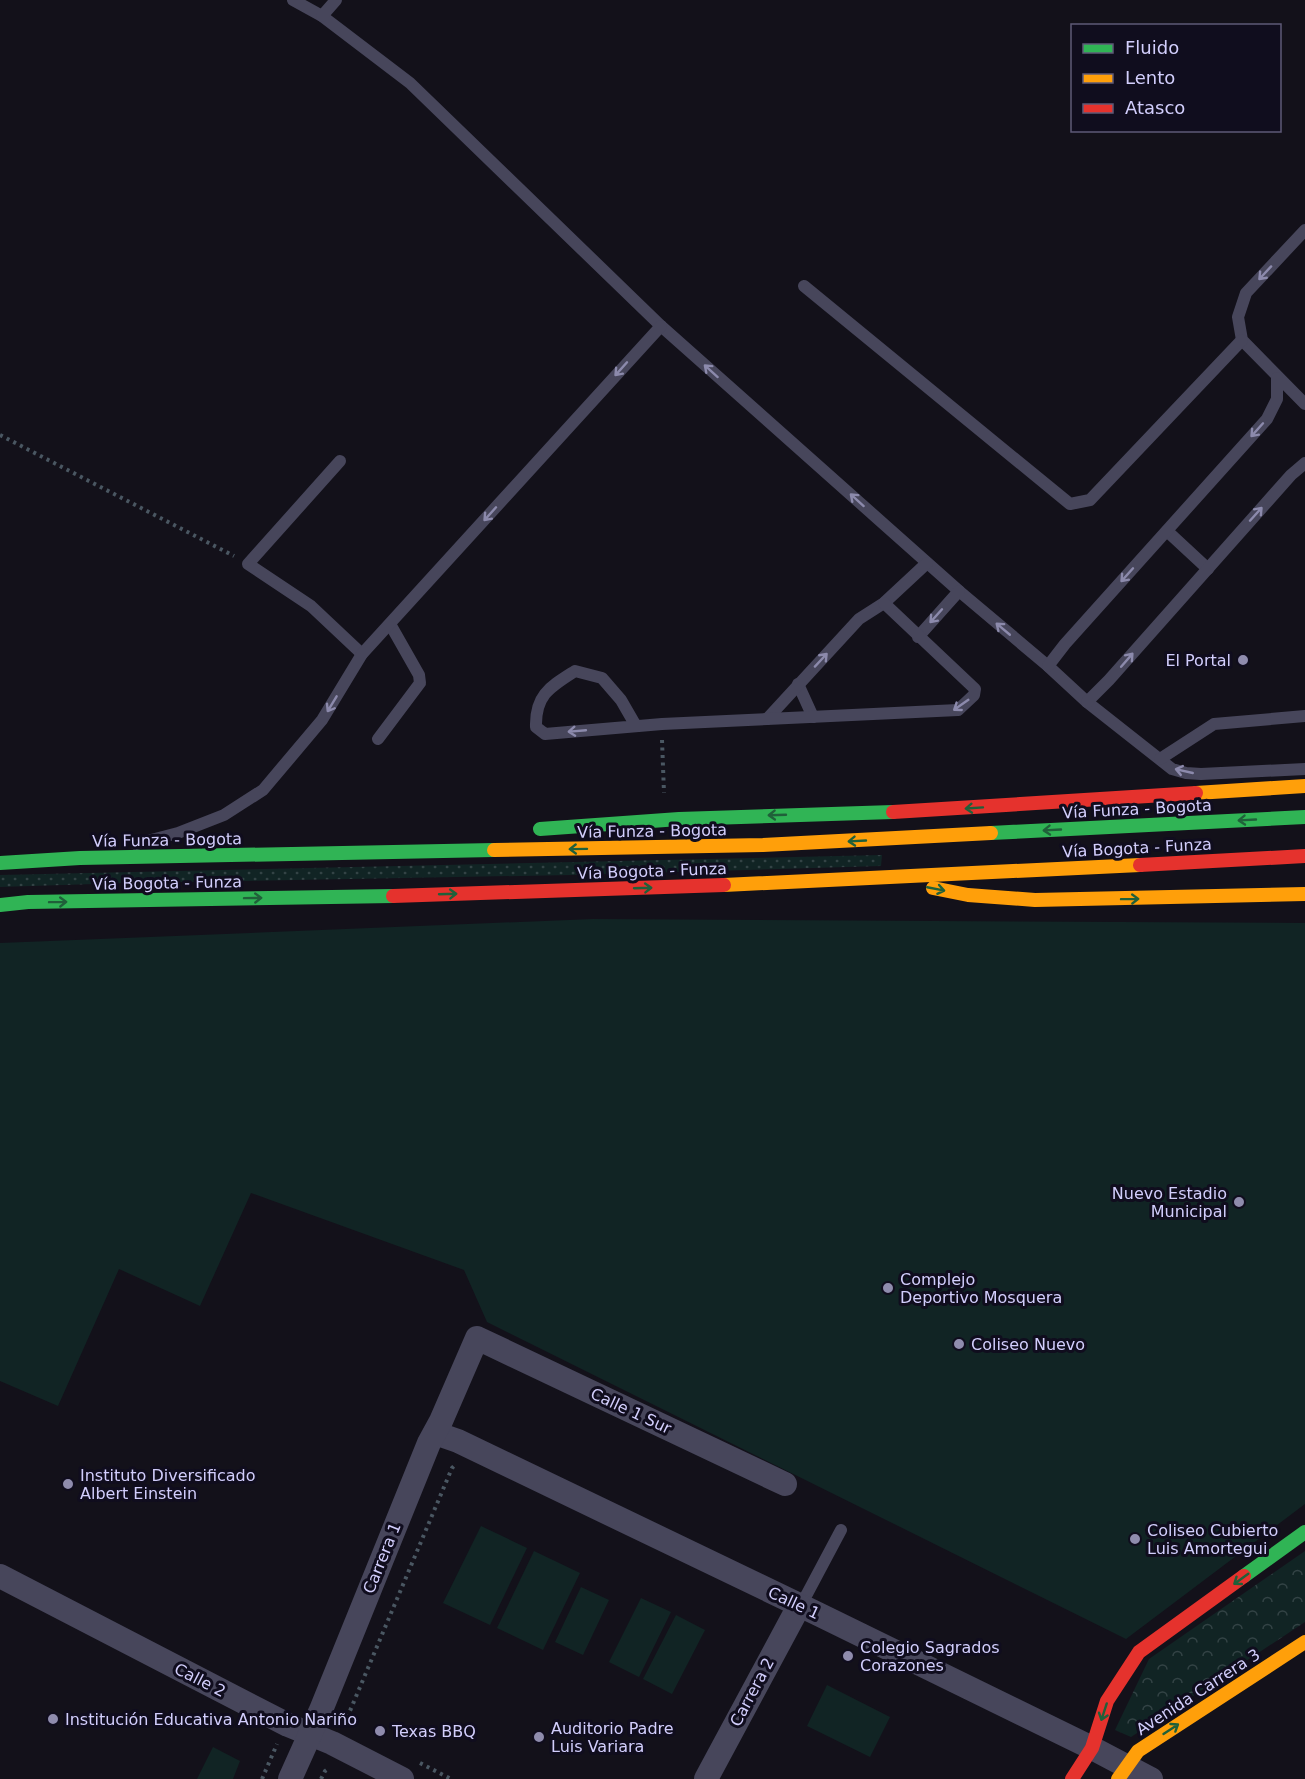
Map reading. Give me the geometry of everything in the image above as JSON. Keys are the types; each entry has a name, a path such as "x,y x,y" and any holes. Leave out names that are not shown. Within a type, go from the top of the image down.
{"main road":[{"path":"521,830 679,819 940,810 1305,786"},
{"name":"Vía Funza - Bogota","path":"0,863 80,858 763,845 1305,817"},
{"path":"314,854 451,837"},
{"name":"Vía Bogota - Funza","path":"0,905 28,902 352,897 764,884 1305,856"},
{"path":"879,877 968,895 1035,900 1305,894"},
{"path":"1072,1779 1092,1748 1107,1701 1139,1652 1305,1532"},
{"name":"Avenida Carrera 3","path":"1122,1772 1138,1751 1305,1642"}],"street":[{"name":"Carrera 1","path":"290,1779 311,1733 429,1443 477,1338"},
{"name":"Calle 1 Sur","path":"477,1338 785,1484"},
{"name":"Calle 1","path":"435,1433 458,1441 1092,1748 1122,1772 1151,1779"},
{"name":"Calle 2","path":"0,1575 288,1725 311,1733 402,1779"},
{"name":"Carrera 2","path":"706,1779 799,1605"}],"lane":[{"path":"293,0 322,16 410,82 661,326 1087,702 1173,769 1201,774 1305,769"},
{"path":"322,16 336,0"},
{"path":"1305,230 1246,293 1238,317 1242,340 1305,404"},
{"path":"804,286 1070,504 1090,500 1242,340"},
{"path":"80,858 178,833 224,815 263,790 322,720 362,654 661,326"},
{"path":"1048,666 1065,644 1267,419 1277,399 1277,378"},
{"path":"340,461 248,564 311,606 362,654"},
{"path":"1087,702 1291,475 1305,463"},
{"path":"1167,531 1208,568"},
{"path":"767,719 859,620 884,603 927,563"},
{"path":"918,637 959,591"},
{"path":"636,726 621,700 602,678 575,671 550,687 536,710 536,727 545,734 662,724 958,710 974,695 975,689 884,603"},
{"path":"378,739 420,683 419,675 390,624"},
{"path":"798,684 813,717"},
{"path":"1160,759 1214,724 1305,716"},
{"path":"799,1605 841,1530"}],"path":[{"path":"0,435 248,564"},
{"path":"662,724 664,802"},
{"path":"351,1729 347,1725 347,1718 452,1468 461,1462"},
{"path":"262,1779 277,1743 275,1739"},
{"path":"321,1779 329,1768 333,1770"}],"green space":[{"path":"882,855 881,866 0,887 0,875"},
{"name":"Complejo Deportivo Mosquera","path":"593,919 1305,923 1305,1504 1126,1639 487,1322 464,1270 251,1193 200,1306 119,1269 58,1406 0,1381 0,943"},
{"path":"481,1526 527,1548 490,1625 443,1603"},
{"path":"534,1551 580,1573 543,1650 497,1628"},
{"path":"1305,1551 1305,1622 1131,1737 1115,1730 1149,1659"},
{"path":"581,1587 609,1600 583,1655 555,1642"},
{"path":"641,1598 671,1612 639,1677 609,1662"},
{"path":"676,1615 705,1630 672,1694 643,1679"},
{"path":"827,1685 890,1717 870,1757 807,1726"},
{"path":"213,1747 240,1761 233,1779 197,1779"}],"traffic: fast":[{"path":"540,829 679,819 893,812"},
{"path":"991,833 1305,817"},
{"path":"0,863 80,858 494,850"},
{"path":"0,905 28,902 393,896"},
{"path":"1244,1576 1305,1532"}],"traffic: slow":[{"path":"1196,793 1305,786"},
{"path":"494,850 763,845 991,833"},
{"path":"724,885 1140,865"},
{"path":"933,888 968,895 1035,900 1305,894"},
{"path":"1118,1779 1138,1751 1305,1642"}],"traffic: jam":[{"path":"893,812 1196,793"},
{"path":"1140,865 1305,856"},
{"path":"393,896 724,885"},
{"path":"1072,1779 1092,1748 1107,1701 1139,1652 1244,1576"}],"place":[{"name":"El Portal","path":"1243,660"},
{"name":"Nuevo Estadio Municipal","path":"1239,1202"},
{"name":"Complejo Deportivo Mosquera","path":"888,1288"},
{"name":"Coliseo Nuevo","path":"959,1344"},
{"name":"Instituto Diversificado Albert Einstein","path":"68,1484"},
{"name":"Coliseo Cubierto Luis Amortegui","path":"1135,1539"},
{"name":"Colegio Sagrados Corazones","path":"848,1656"},
{"name":"Institución Educativa Antonio Nariño","path":"53,1719"},
{"name":"Texas BBQ","path":"380,1731"},
{"name":"Auditorio Padre Luis Variara","path":"539,1737"}]}
